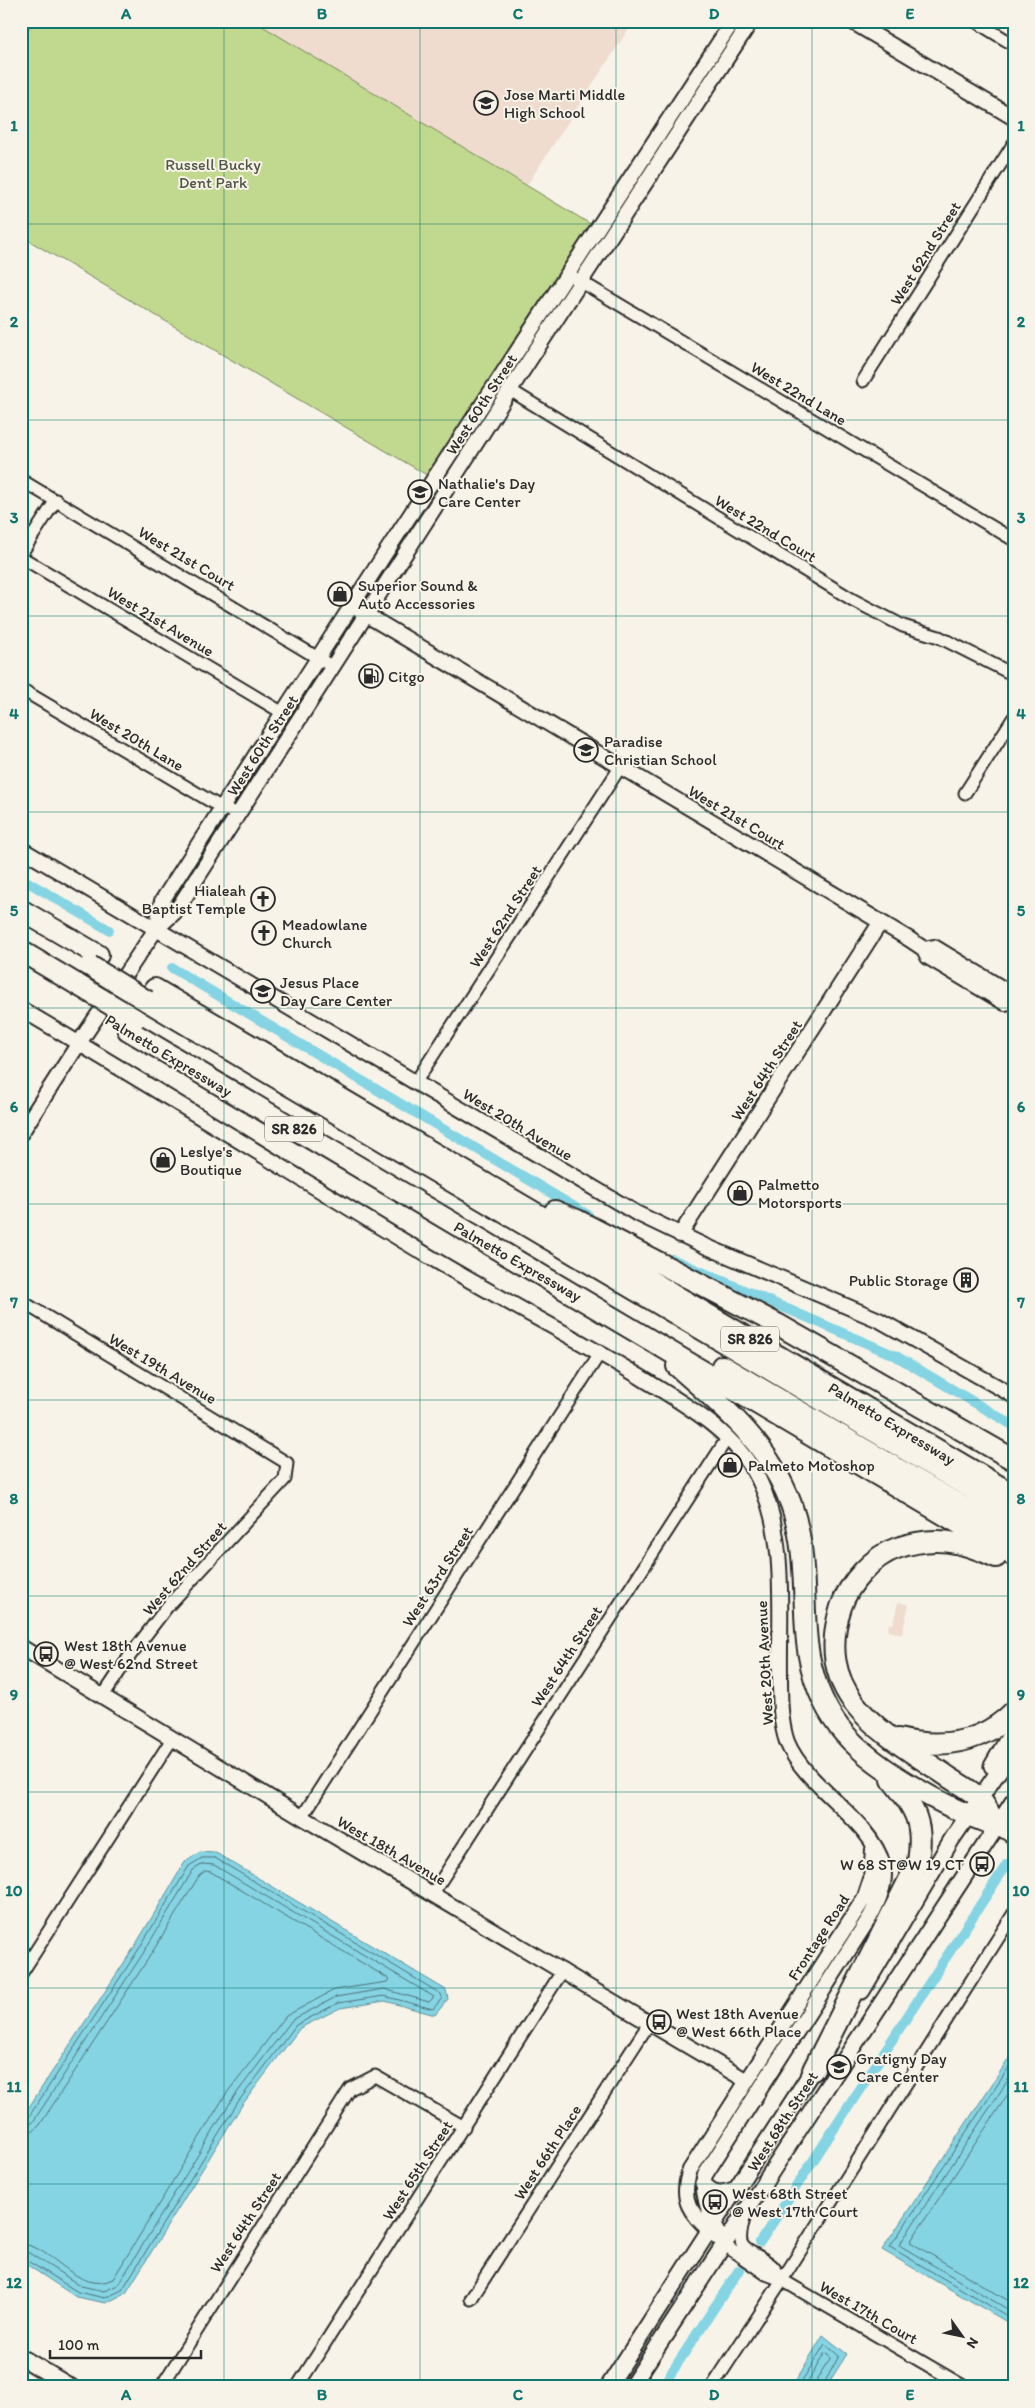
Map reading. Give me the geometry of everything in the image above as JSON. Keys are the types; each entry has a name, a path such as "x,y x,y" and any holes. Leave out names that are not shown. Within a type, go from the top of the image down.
{"highway":[{"name":"Palmetto Expressway","path":"21,910 94,961 151,995 486,1183 1014,1495"},
{"path":"21,926 94,961"},
{"path":"21,951 74,991"},
{"name":"Palmetto Expressway","path":"21,967 74,991 132,1025 638,1332 1014,1556"},
{"path":"151,995 1014,1514"},
{"path":"132,1025 1014,1537"},
{"path":"486,1183 577,1220 777,1324 1014,1460"},
{"path":"638,1332 726,1408 762,1448 775,1469 791,1504 802,1540 809,1660 815,1681 834,1720 859,1748 915,1787 968,1816 997,1826"},
{"path":"997,1826 979,1798 888,1737 860,1712 845,1688 836,1665 834,1644 836,1622 844,1599 857,1578 874,1562 895,1548 938,1539 960,1543 1014,1565"},
{"path":"888,1737 915,1743 940,1745 965,1742 996,1727 1014,1712"},
{"path":"813,2070 918,1862 920,1829 916,1814 909,1800 877,1761"}],"main road":[{"name":"West 68th Street","path":"979,1798 981,1784 1014,1728"},
{"name":"West 68th Street","path":"608,2387 813,2070 979,1798 989,1788 1014,1749"},
{"name":"West 68th Street","path":"631,2387 746,2208 1014,1800"},
{"path":"703,2183 710,2191 718,2194 725,2194 736,2189"},
{"path":"21,2357 71,2387"}],"street":[{"name":"West 60th Street","path":"156,929 162,901 644,156 734,21"},
{"name":"West 60th Street","path":"21,1133 78,1043 156,929 176,911 510,390 751,21"},
{"path":"851,21 1014,118"},
{"path":"975,21 1014,45"},
{"name":"West 62nd Street","path":"864,381 1014,143"},
{"path":"644,156 647,174 644,183"},
{"name":"West 22nd Lane","path":"568,273 1014,540"},
{"name":"West 22nd Court","path":"510,390 853,600 902,626 939,637 1014,675"},
{"name":"West 21st Court","path":"21,480 320,657 333,667"},
{"path":"21,555 56,500"},
{"name":"West 21st Avenue","path":"21,555 283,713"},
{"name":"West 21st Court","path":"352,607 924,948 928,958 1005,1003 1013,1001"},
{"name":"West 20th Lane","path":"21,689 222,808 238,814"},
{"path":"964,793 1014,717"},
{"name":"West 62nd Street","path":"415,1083 621,766"},
{"name":"West 20th Avenue","path":"21,849 636,1213 680,1235 879,1320 1014,1396"},
{"name":"West 64th Street","path":"680,1235 880,923"},
{"path":"21,1009 440,1262 600,1353 698,1413 728,1437"},
{"name":"West 19th Avenue","path":"21,1301 287,1463"},
{"name":"West 63rd Street","path":"302,1817 600,1353"},
{"name":"West 64th Street","path":"432,1894 728,1437"},
{"name":"West 20th Avenue","path":"728,1437 758,1477 770,1505 778,1540 780,1696 785,1738 794,1757 862,1829 874,1848"},
{"name":"West 62nd Street","path":"103,1696 129,1656 168,1607 285,1479 287,1463"},
{"name":"West 18th Avenue","path":"21,1647 302,1817 563,1970 746,2081"},
{"path":"21,1974 172,1739"},
{"path":"997,1826 1014,1837"},
{"name":"Frontage Road","path":"712,2226 690,2209 684,2193 686,2181 696,2159 865,1898 871,1878 874,1848"},
{"name":"Frontage Road","path":"703,2183 708,2168 879,1902 883,1886 883,1865 874,1848"},
{"path":"712,2387 782,2280 1014,1913"},
{"name":"West 65th Street","path":"297,2387 563,1970"},
{"name":"West 66th Place","path":"471,2299 650,2022"},
{"name":"West 64th Street","path":"161,2387 350,2089 364,2080 375,2076 464,2127"},
{"path":"746,2081 750,2094 748,2107"},
{"path":"703,2183 712,2226 723,2244"},
{"name":"West 17th Court","path":"746,2208 740,2242 745,2248 771,2264 782,2280"},
{"name":"West 17th Court","path":"723,2244 766,2274 782,2280 966,2387"}],"shaded area":[{"name":"Jose Marti Middle High School","path":"254,21 634,21 527,185"},
{"path":"898,1602 909,1605 902,1634 888,1631 889,1623 893,1624"}],"green space":[{"name":"Russell Bucky Dent Park","path":"34,21 254,21 597,228 437,481 21,236 21,41"}],"water":[{"path":"200,1852 216,1853 446,1990 448,1999 435,2015 385,2001 340,2008 300,2028 242,2105 126,2293 106,2303 76,2297 21,2261 21,2119 133,1949 185,1862"},
{"path":"1014,2051 1014,2326 882,2250"},
{"path":"823,2335 847,2354 826,2387 792,2387"}],"waterway":[{"path":"21,878 109,930"},
{"path":"172,968 588,1215"},
{"path":"672,1259 896,1356 1014,1426"},
{"path":"760,2242 1007,1864"},
{"path":"662,2387 739,2270"}],"place":[{"name":"Jose Marti Middle High School","path":"486,103"},
{"name":"Nathalie's Day Care Center","path":"420,492"},
{"name":"Superior Sound & Auto Accessories","path":"340,594"},
{"name":"Citgo","path":"371,676"},
{"name":"Paradise Christian School","path":"586,750"},
{"name":"Hialeah Baptist Temple","path":"263,899"},
{"name":"Meadowlane Church","path":"264,933"},
{"name":"Jesus Place Day Care Center","path":"263,991"},
{"name":"Leslye's Boutique","path":"163,1160"},
{"name":"Palmetto Motorsports","path":"740,1193"},
{"name":"Public Storage","path":"966,1280"},
{"name":"Palmeto Motoshop","path":"730,1465"},
{"name":"West 18th Avenue @ West 62nd Street","path":"46,1654"},
{"name":"W 68 ST@W 19 CT","path":"982,1864"},
{"name":"West 18th Avenue @ West 66th Place","path":"659,2022"},
{"name":"Gratigny Day Care Center","path":"839,2067"},
{"name":"West 68th Street @ West 17th Court","path":"715,2202"}]}
